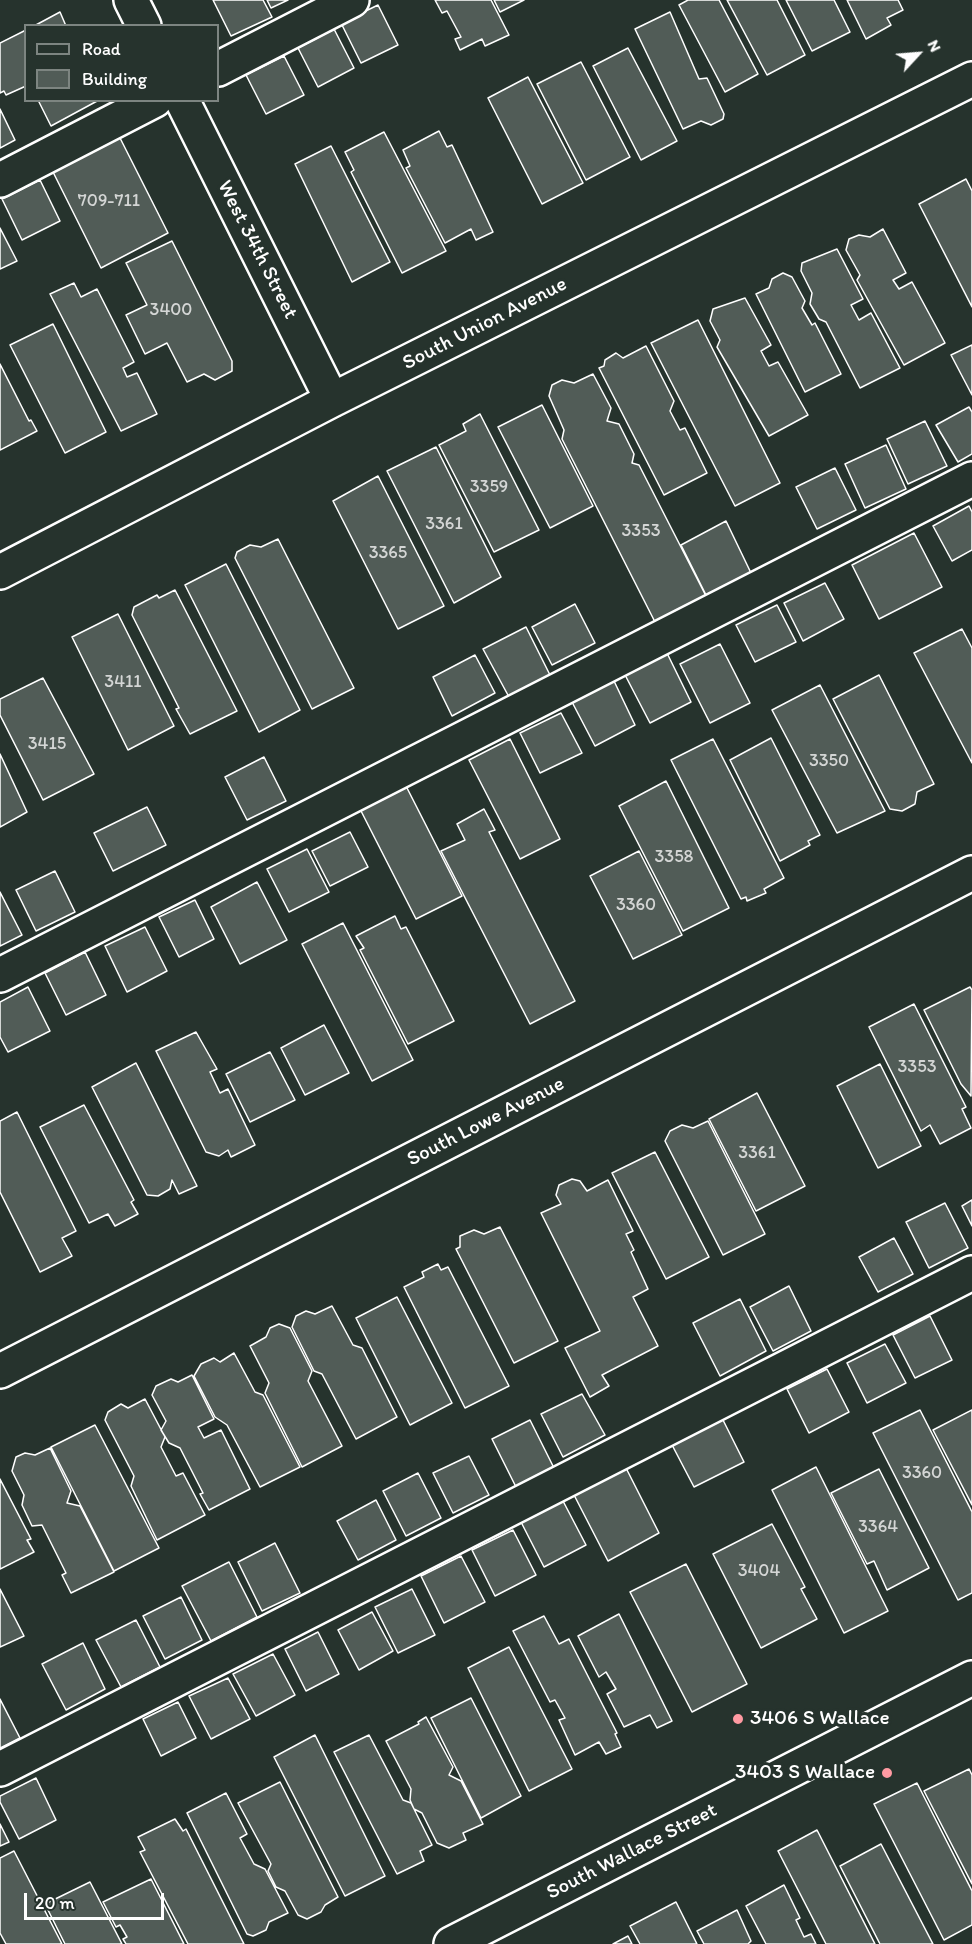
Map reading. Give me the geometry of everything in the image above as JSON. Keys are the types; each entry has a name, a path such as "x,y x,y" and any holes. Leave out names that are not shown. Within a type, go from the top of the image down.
{"street":[{"path":"131,0 143,24"},
{"path":"219,68 352,0"},
{"name":"South Union Avenue","path":"0,572 332,400 972,79"},
{"path":"0,180 151,102"},
{"name":"West 34th Street","path":"183,102 332,400"},
{"path":"0,975 972,479"},
{"name":"South Lowe Avenue","path":"0,1371 972,873"},
{"path":"0,1769 972,1273"},
{"name":"South Wallace Street","path":"451,1944 972,1678"}],"building":[{"path":"213,0 263,0 272,17 231,36"},
{"path":"267,0 288,0 271,8"},
{"path":"435,0 491,0 509,35 485,46 482,39 460,50 455,39 461,37 447,11 442,13"},
{"path":"494,0 524,0 500,12"},
{"path":"688,0 719,0 758,74 725,92 679,5"},
{"path":"727,0 777,0 805,55 767,75"},
{"path":"786,0 834,0 850,32 812,51"},
{"path":"847,0 898,0 903,10 887,18 891,25 866,39"},
{"path":"378,5 398,45 361,63 341,23"},
{"path":"60,12 65,24 38,24"},
{"path":"670,12 699,79 707,78 724,114 723,119 711,125 701,121 683,129 635,29"},
{"path":"334,29 354,68 318,87 298,48"},
{"path":"24,31 24,87 6,95 4,91 0,93 0,43"},
{"path":"628,48 677,141 641,160 593,66"},
{"path":"284,56 304,95 266,114 246,75"},
{"path":"581,62 630,157 586,180 537,84"},
{"path":"528,77 583,183 542,204 488,98"},
{"path":"39,102 95,102 51,126"},
{"path":"0,109 15,140 0,148"},
{"path":"439,131 447,147 452,145 493,232 476,240 471,229 445,243 406,168 410,166 403,150"},
{"path":"384,132 446,251 402,273 351,172 354,170 345,152"},
{"path":"118,134 168,233 101,268 51,168"},
{"path":"331,146 390,262 352,282 295,164"},
{"path":"966,179 972,191 972,307 919,204"},
{"path":"40,180 60,221 22,240 2,199"},
{"path":"0,228 17,261 0,269"},
{"path":"883,229 906,273 893,280 899,289 912,282 945,343 904,365 857,280 860,275 846,250 849,239 859,235 870,237"},
{"path":"172,241 232,361 232,371 215,380 204,374 187,382 167,343 145,354 126,315 147,305 126,263"},
{"path":"837,249 863,299 851,305 859,320 871,313 900,368 860,388 826,322 819,319 810,304 812,293 801,271 802,263"},
{"path":"783,273 792,277 805,301 802,308 812,325 815,323 841,374 805,392 756,294 769,288 772,279"},
{"path":"74,283 81,297 97,289 134,362 123,368 127,377 137,373 157,414 121,431 50,294"},
{"path":"745,298 771,345 761,351 769,366 778,362 808,415 769,436 717,347 720,340 710,321 713,309"},
{"path":"698,320 780,483 735,506 651,343"},
{"path":"53,324 106,432 65,453 10,345"},
{"path":"972,345 972,395 951,355"},
{"path":"646,346 674,401 670,411 680,430 685,428 707,473 664,495 599,368 604,366 605,360 616,353 623,358"},
{"path":"0,364 29,421 31,420 37,431 0,450"},
{"path":"593,374 611,408 607,421 619,424 634,454 632,463 639,465 706,596 655,622 562,439 564,430 549,396 552,385 562,380 574,383"},
{"path":"542,405 593,506 550,528 498,427"},
{"path":"969,407 972,412 972,454 958,462 936,425"},
{"path":"480,414 539,530 494,552 439,445 466,431 463,424"},
{"path":"925,421 947,466 908,484 887,439"},
{"path":"886,445 906,489 865,508 845,464"},
{"path":"436,447 501,577 454,603 387,471"},
{"path":"835,468 856,510 817,529 796,487"},
{"path":"378,476 444,606 398,629 333,501"},
{"path":"969,506 972,512 972,550 952,561 933,526"},
{"path":"726,521 751,573 706,595 681,545"},
{"path":"914,533 942,587 879,619 852,565"},
{"path":"278,539 354,688 312,709 235,558 237,552 250,545 261,547"},
{"path":"226,564 300,710 259,732 185,585"},
{"path":"825,583 844,619 803,641 784,603"},
{"path":"175,590 237,711 190,734 132,615 134,607 157,595 159,598"},
{"path":"575,604 595,643 552,665 532,627"},
{"path":"777,605 796,642 755,662 736,625"},
{"path":"118,614 174,726 128,750 72,637"},
{"path":"526,627 550,675 509,697 483,649"},
{"path":"962,629 972,648 972,763 914,653"},
{"path":"720,644 750,703 710,723 680,664"},
{"path":"665,649 691,702 650,723 623,671"},
{"path":"475,655 495,693 452,716 433,677"},
{"path":"879,675 934,784 917,792 915,804 902,811 890,809 833,699"},
{"path":"43,678 94,774 43,800 0,715 0,699"},
{"path":"614,681 635,725 595,746 572,702"},
{"path":"820,685 885,811 837,833 772,710"},
{"path":"561,713 582,753 540,773 520,733"},
{"path":"771,738 820,835 808,841 810,845 780,861 730,760"},
{"path":"510,739 560,839 520,859 469,760"},
{"path":"713,739 784,878 764,889 766,893 747,901 746,897 741,899 671,760"},
{"path":"0,754 27,812 0,827"},
{"path":"264,757 286,801 247,820 225,777"},
{"path":"666,781 729,908 683,931 619,806"},
{"path":"406,786 462,896 416,919 360,809"},
{"path":"147,807 166,845 113,871 94,833"},
{"path":"484,809 495,830 489,832 575,1001 530,1024 441,851 465,840 457,824"},
{"path":"350,832 368,867 330,886 312,851"},
{"path":"307,849 329,892 289,912 267,869"},
{"path":"639,851 682,935 633,959 590,876"},
{"path":"55,871 75,912 36,931 16,890"},
{"path":"257,882 287,940 240,964 211,907"},
{"path":"0,892 22,935 0,946"},
{"path":"195,900 214,939 179,957 159,917"},
{"path":"395,916 401,929 406,927 454,1021 408,1044 360,950 364,948 356,936"},
{"path":"343,923 413,1060 372,1081 302,944"},
{"path":"145,927 167,971 127,992 105,946"},
{"path":"85,952 106,995 66,1015 45,973"},
{"path":"28,987 50,1031 8,1052 0,1037 0,1002"},
{"path":"970,987 972,990 971,1096 961,1084 924,1010"},
{"path":"914,1004 966,1107 962,1109 971,1128 940,1144 930,1125 921,1131 869,1027"},
{"path":"324,1025 349,1073 305,1095 281,1048"},
{"path":"196,1032 217,1069 210,1072 220,1093 228,1089 255,1145 231,1157 228,1150 219,1156 206,1152 156,1051"},
{"path":"270,1052 295,1100 250,1122 226,1074"},
{"path":"136,1063 197,1186 179,1194 172,1180 170,1189 158,1196 147,1195 92,1087"},
{"path":"880,1064 921,1146 878,1168 837,1086"},
{"path":"757,1093 805,1186 756,1211 709,1119"},
{"path":"84,1105 134,1200 131,1202 138,1214 115,1226 108,1214 89,1223 40,1127"},
{"path":"17,1112 76,1231 62,1238 72,1256 40,1272 0,1192 0,1121"},
{"path":"708,1121 765,1234 723,1255 665,1141 670,1131 682,1125 693,1128"},
{"path":"655,1152 709,1257 666,1279 612,1173"},
{"path":"572,1179 580,1181 587,1191 608,1180 633,1231 626,1234 634,1250 631,1252 648,1289 633,1297 658,1346 602,1375 609,1386 590,1397 565,1348 600,1331 541,1213 561,1204 556,1195 559,1185"},
{"path":"972,1200 972,1226 962,1206"},
{"path":"945,1203 968,1248 929,1268 906,1222"},
{"path":"500,1227 558,1341 514,1363 456,1249 460,1247 460,1236 474,1230 484,1234"},
{"path":"894,1238 913,1274 878,1292 859,1257"},
{"path":"438,1264 441,1270 448,1267 509,1386 465,1408 404,1287 424,1277 422,1272"},
{"path":"789,1286 811,1331 773,1351 750,1307"},
{"path":"397,1297 452,1403 410,1425 356,1318"},
{"path":"740,1299 766,1351 720,1376 693,1323"},
{"path":"332,1306 353,1345 362,1348 397,1417 356,1439 322,1374 314,1371 292,1327 296,1316 306,1311 315,1314"},
{"path":"930,1316 952,1360 915,1378 893,1335"},
{"path":"279,1324 290,1328 312,1371 308,1381 342,1446 302,1467 265,1393 269,1383 250,1346 266,1337 270,1328"},
{"path":"885,1344 906,1383 867,1403 847,1363"},
{"path":"234,1353 255,1392 263,1395 300,1467 260,1487 227,1425 215,1417 194,1376 201,1364 214,1358 220,1362"},
{"path":"827,1369 849,1412 809,1433 787,1389"},
{"path":"192,1375 214,1419 198,1427 204,1438 221,1430 250,1489 209,1510 180,1448 169,1443 161,1430 166,1421 152,1395 156,1386 171,1379 178,1382"},
{"path":"582,1394 605,1435 563,1457 541,1414"},
{"path":"145,1399 165,1437 161,1447 176,1476 183,1473 205,1515 157,1540 131,1486 134,1476 105,1420 108,1412 121,1404 128,1408"},
{"path":"920,1410 972,1512 972,1593 958,1600 873,1433"},
{"path":"972,1410 972,1505 933,1430"},
{"path":"722,1418 744,1462 694,1487 671,1443"},
{"path":"530,1420 554,1468 516,1487 492,1439"},
{"path":"95,1425 159,1548 114,1571 51,1447"},
{"path":"50,1448 71,1491 67,1503 80,1506 114,1572 71,1593 62,1575 66,1573 42,1525 32,1526 22,1505 24,1495 12,1471 16,1457 25,1453 35,1455"},
{"path":"469,1456 489,1495 453,1513 433,1473"},
{"path":"625,1466 659,1533 608,1561 573,1493"},
{"path":"816,1467 888,1611 844,1633 772,1490"},
{"path":"879,1469 929,1568 887,1590 874,1561 867,1564 831,1493"},
{"path":"418,1473 441,1518 406,1536 383,1491"},
{"path":"0,1479 31,1539 27,1540 34,1552 0,1569"},
{"path":"376,1500 396,1540 358,1560 337,1521"},
{"path":"563,1501 586,1545 544,1567 521,1522"},
{"path":"772,1524 805,1587 801,1589 817,1619 761,1648 713,1554"},
{"path":"513,1530 536,1575 495,1596 472,1550"},
{"path":"275,1543 300,1593 262,1611 238,1562"},
{"path":"461,1556 485,1602 444,1623 421,1576"},
{"path":"229,1562 257,1617 211,1641 182,1586"},
{"path":"686,1564 747,1684 692,1712 630,1592"},
{"path":"0,1589 24,1636 0,1647"},
{"path":"412,1589 435,1635 398,1653 375,1607"},
{"path":"181,1597 202,1640 165,1659 143,1616"},
{"path":"372,1612 393,1651 359,1670 338,1630"},
{"path":"619,1614 672,1721 657,1728 650,1715 624,1727 607,1694 616,1689 606,1672 599,1677 578,1636"},
{"path":"544,1616 559,1644 569,1639 617,1733 615,1734 621,1747 606,1754 599,1742 575,1755 559,1720 565,1718 555,1700 550,1702 513,1631"},
{"path":"136,1620 160,1667 121,1687 96,1640"},
{"path":"318,1632 339,1674 306,1691 285,1649"},
{"path":"83,1643 105,1689 66,1710 42,1664"},
{"path":"509,1647 572,1769 529,1791 468,1668"},
{"path":"273,1654 295,1695 256,1716 233,1674"},
{"path":"228,1678 250,1719 211,1739 189,1696"},
{"path":"471,1698 521,1796 481,1818 431,1718"},
{"path":"0,1699 20,1738 0,1748"},
{"path":"178,1702 196,1738 161,1756 143,1719"},
{"path":"426,1717 453,1767 449,1775 461,1781 483,1824 463,1833 466,1840 449,1848 437,1843 422,1813 414,1809 410,1800 411,1789 386,1741 419,1724 418,1722"},
{"path":"315,1735 385,1876 345,1896 274,1757"},
{"path":"369,1735 403,1800 411,1803 432,1845 420,1851 424,1861 397,1874 334,1752"},
{"path":"969,1769 972,1775 972,1884 924,1791"},
{"path":"36,1778 56,1820 19,1839 0,1802 0,1796"},
{"path":"280,1782 338,1897 325,1905 321,1912 307,1919 298,1915 285,1891 276,1887 268,1871 271,1864 238,1803"},
{"path":"917,1783 972,1891 972,1925 944,1940 874,1804"},
{"path":"226,1793 247,1834 240,1838 254,1864 265,1869 288,1913 269,1922 266,1930 253,1936 247,1934 187,1813"},
{"path":"175,1819 183,1831 186,1829 244,1944 188,1944 140,1852 145,1850 138,1837"},
{"path":"0,1824 9,1842 0,1846"},
{"path":"817,1830 875,1944 826,1944 778,1851"},
{"path":"881,1844 933,1944 880,1944 840,1866"},
{"path":"14,1851 62,1944 6,1944 0,1933 0,1858"},
{"path":"151,1879 184,1944 126,1944 123,1939 127,1937 120,1925 116,1927 103,1902"},
{"path":"90,1882 122,1944 65,1944 45,1904"},
{"path":"784,1885 800,1918 796,1920 804,1937 811,1934 816,1944 766,1944 746,1906"},
{"path":"676,1902 697,1944 640,1944 630,1926"},
{"path":"737,1910 751,1941 748,1944 704,1944 697,1931"},
{"path":"628,1936 632,1944 613,1944"}],"place":[{"name":"3406 S Wallace","path":"738,1719"},
{"name":"3403 S Wallace","path":"887,1773"}]}
